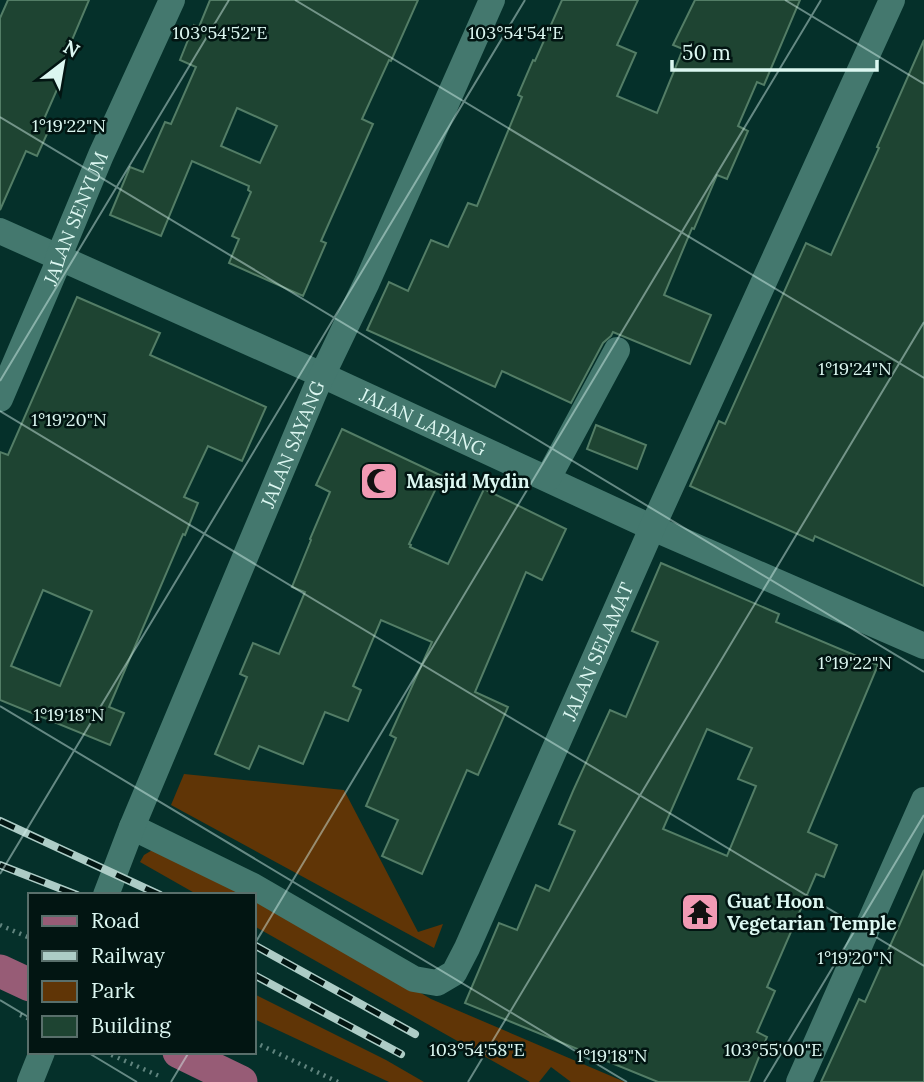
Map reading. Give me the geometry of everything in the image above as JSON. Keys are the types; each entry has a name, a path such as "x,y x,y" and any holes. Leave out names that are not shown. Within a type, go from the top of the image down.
{"main road":[{"path":"0,971 28,984"},
{"path":"169,1065 241,1082"}],"street":[{"name":"JALAN SENYUM","path":"0,399 100,155 172,0"},
{"name":"JALAN SAYANG","path":"107,893 322,375 372,270 492,0"},
{"name":"JALAN SELAMAT","path":"132,827 253,886 414,979 437,983 454,972 892,0"},
{"name":"JALAN LAPANG","path":"0,231 322,375 653,528 924,646"},
{"path":"548,478 617,350"},
{"path":"799,1082 924,800"},
{"path":"30,1082 41,1054"}],"path":[{"path":"0,925 28,937"},
{"path":"256,1043 338,1082"},
{"path":"116,1054 169,1065"}],"green space":[{"path":"184,774 344,790 418,932 443,924 434,948 171,805"},
{"path":"154,849 251,893 194,893 140,862 144,855"},
{"path":"256,896 431,999 625,1082 571,1082 551,1067 539,1082 530,1082 256,927"},
{"path":"256,995 424,1082 389,1082 256,1020"}],"building":[{"path":"8,0 89,0 58,73 63,76 44,119 52,123 37,156 26,151 0,210 0,18"},
{"path":"210,0 418,0 362,119 373,124 321,241 326,243 303,296 229,263 239,239 232,236 251,192 248,190 249,186 192,161 161,236 110,215 130,167 143,172 165,122 171,124 196,67 180,60 194,25 199,27","holes":["237,108 277,126 260,163 221,146"]},
{"path":"562,0 638,0 617,45 636,53 617,96 657,113 683,49 673,45 695,0 800,0 764,85 757,82 738,126 748,131 727,179 717,175 664,295 711,315 690,364 613,332 603,343 571,403 502,371 495,387 367,330 389,282 408,291 431,240 448,247 468,203 477,206 522,97 518,95"},
{"path":"924,40 924,586 815,536 813,541 690,486 719,421 725,424 806,243 831,255"},
{"path":"77,297 160,333 150,355 266,407 242,461 208,446 184,497 198,503 109,707 124,713 110,745 0,700 0,452 8,455","holes":["43,590 92,611 60,686 11,666"]},
{"path":"596,425 646,445 637,469 587,449"},
{"path":"342,429 442,476 409,544 410,547 448,564 484,489 566,529 542,580 526,572 475,692 508,707 478,775 467,770 422,874 382,856 398,820 366,806 396,738 390,735 432,642 381,620 353,686 361,690 348,721 325,712 303,764 259,746 249,769 215,754 247,677 240,674 253,643 279,654 305,592 292,587 330,492 316,485"},
{"path":"661,563 779,614 776,622 878,665 808,832 837,845 824,877 816,874 767,987 775,991 757,1032 767,1037 749,1082 658,1082 465,1003 499,923 517,930 536,885 549,891 575,831 559,824 573,791 610,710 626,717 658,642 632,631","holes":["707,729 752,748 738,779 756,786 727,856 663,829"]},
{"path":"924,870 924,1082 821,1082 859,999 865,1002"}],"railway":[{"path":"0,821 156,893"},
{"path":"0,865 72,893"},
{"path":"256,946 415,1034"},
{"path":"256,976 401,1054"}],"place":[{"name":"Masjid Mydin","path":"379,481"},
{"name":"Guat Hoon Vegetarian Temple","path":"700,912"}]}
